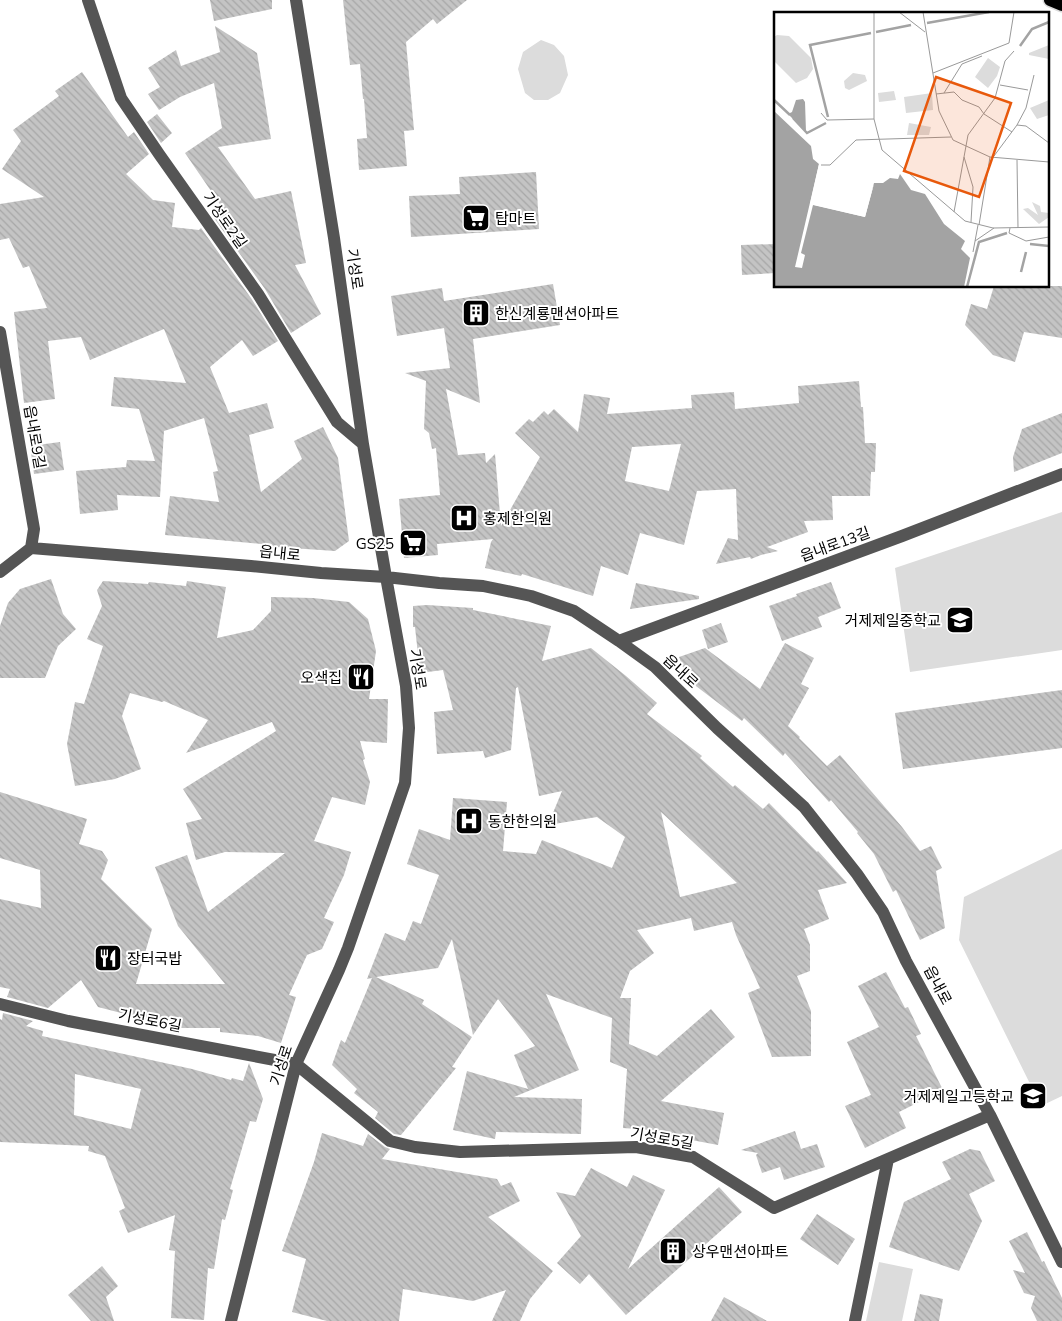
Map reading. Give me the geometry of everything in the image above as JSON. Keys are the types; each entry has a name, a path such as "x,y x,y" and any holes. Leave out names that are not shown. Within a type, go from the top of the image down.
{"main road":[{"path":"1050,0 1062,5"}],"street":[{"name":"기성로2길","path":"88,0 121,98 258,294 337,422 363,444"},
{"name":"기성로","path":"231,1321 296,1064 348,948 405,783 409,728 406,686 363,444 334,238 296,0"},
{"name":"읍내로9길","path":"0,332 34,529 31,548"},
{"name":"읍내로13길","path":"619,641 902,536 1062,474"},
{"path":"0,572 31,548"},
{"name":"읍내로","path":"31,548 483,586 531,596 574,611 619,641 655,667 717,728 804,807 857,874 883,912 906,961 990,1116 1062,1262"},
{"name":"기성로6길","path":"0,1004 68,1022 296,1064"},
{"name":"기성로5길","path":"296,1064 390,1141 415,1147 460,1152 636,1147 693,1157 774,1208 990,1116"},
{"path":"855,1321 888,1159"}],"shaded area":[{"path":"541,40 554,45 564,56 568,75 560,93 548,100 534,100 525,93 518,69 523,52"},
{"path":"1062,512 1062,650 910,672 895,568"},
{"path":"1062,849 1062,1096 1041,1106 959,940 964,897"},
{"path":"879,1262 913,1269 902,1321 866,1321"}],"building":[{"path":"210,0 272,0 272,9 214,21"},
{"path":"343,0 467,0 437,24 433,19 406,42 414,130 404,131 407,166 359,170 357,139 367,138 364,99 360,64 350,65"},
{"path":"215,26 257,53 271,139 218,147 255,199 291,191 306,263 295,265 321,314 291,333 265,289 214,218 224,210 185,153 222,128 214,83 180,97 159,110 148,94 160,87 148,68 176,50 181,66 220,52"},
{"path":"82,72 128,137 134,132 149,154 126,174 153,200 175,203 172,227 199,230 201,228 251,298 278,341 253,356 242,340 210,367 229,413 267,403 274,428 249,435 261,492 302,459 294,441 323,427 338,458 349,541 335,551 262,546 262,544 165,535 170,496 219,502 213,472 218,471 204,418 164,431 160,497 117,495 118,510 80,514 76,471 126,467 127,460 155,461 139,409 111,406 114,377 186,383 164,329 90,360 81,337 48,341 55,399 24,403 14,312 47,308 29,266 23,268 9,238 0,240 0,204 44,197 2,169 21,141 13,130 59,96 55,91"},
{"path":"157,114 172,133 161,143 147,122"},
{"path":"536,172 539,229 411,237 409,196 460,194 459,177"},
{"path":"774,244 774,273 742,275 741,245"},
{"path":"553,284 560,325 473,339 480,403 446,389 458,455 485,453 486,463 495,454 501,526 540,457 515,433 529,419 533,422 544,411 548,415 554,409 578,432 584,394 610,398 607,414 692,408 691,395 734,392 735,409 799,403 798,386 859,381 865,443 876,443 875,472 871,472 870,496 832,496 833,520 804,521 808,532 767,547 778,551 751,559 750,557 716,564 728,538 738,540 736,489 697,491 684,545 640,533 628,575 601,566 593,596 522,574 521,576 485,568 493,539 437,544 438,555 404,558 399,499 440,495 436,448 432,449 429,433 424,429 426,381 405,373 450,368 444,328 397,336 391,296 442,288 444,301","holes":["681,444 669,491 625,481 632,447"]},
{"path":"1050,286 1062,286 1062,338 1024,332 1015,362 993,355 965,325 971,304 987,309 993,288 1050,288"},
{"path":"1062,413 1062,453 1014,472 1013,457 1022,429"},
{"path":"60,442 64,470 34,474 30,446"},
{"path":"51,579 63,614 76,629 58,646 45,678 0,678 0,626 8,603 20,589"},
{"path":"103,581 148,584 149,582 186,586 187,581 226,587 217,638 253,630 271,611 271,597 313,598 349,602 368,619 376,651 369,699 388,699 387,743 360,741 365,759 363,760 370,782 365,805 332,797 314,841 351,852 344,875 324,918 334,922 322,949 307,955 289,995 296,997 281,1043 258,1036 220,1032 220,1028 179,1028 98,1007 81,980 48,1008 7,997 10,989 0,987 0,899 41,908 40,870 0,858 0,792 87,819 79,844 102,851 108,860 101,879 152,929 136,984 225,984 178,926 155,867 187,855 208,912 285,853 225,852 196,860 186,823 202,819 183,789 276,731 272,722 186,753 208,720 164,701 130,693 122,716 141,769 115,779 75,786 67,744 75,702 84,704 103,646 87,639 102,606 97,590"},
{"path":"831,582 841,608 818,617 822,627 782,641 769,606"},
{"path":"636,583 699,596 699,599 630,609"},
{"path":"413,606 473,608 473,610 551,626 542,661 591,648 657,703 647,714 702,756 700,758 733,787 735,785 763,809 769,803 818,851 847,883 818,890 829,919 804,929 810,945 810,971 797,976 811,1011 811,1056 772,1057 748,993 760,988 732,922 694,931 691,918 637,930 654,953 630,971 620,998 631,998 629,1044 657,1056 711,1009 735,1037 661,1101 724,1113 718,1145 665,1135 666,1131 623,1128 627,1069 610,1062 612,1018 546,994 579,1070 514,1097 582,1099 581,1134 496,1132 495,1139 453,1130 467,1071 528,1089 514,1055 535,1046 498,999 473,1035 452,939 438,968 376,977 424,1000 422,1004 472,1037 452,1067 456,1068 401,1135 394,1134 375,1118 378,1112 354,1093 357,1089 332,1065 341,1040 345,1043 372,978 367,979 385,933 405,941 413,921 421,924 439,875 407,864 419,829 450,840 453,798 507,802 503,851 536,854 542,840 612,868 625,837 597,817 548,825 562,791 539,796 518,687 516,688 511,750 485,758 483,751 437,754 434,712 453,710 443,670 420,673 415,627 413,627","holes":["661,812 737,883 680,897"]},
{"path":"721,623 728,642 708,649 702,630"},
{"path":"785,643 814,658 801,684 809,688 788,726 827,766 840,755 902,827 920,851 931,846 942,868 936,871 945,928 920,940 896,890 893,892 874,854 831,800 829,802 785,753 783,756 744,718 742,721 688,680 679,657 705,648 760,689"},
{"path":"1062,690 1062,748 903,769 895,713"},
{"path":"886,972 905,1008 908,1007 921,1034 916,1036 943,1090 899,1112 906,1128 865,1148 845,1106 871,1095 847,1042 879,1027 858,986"},
{"path":"3,1013 33,1021 26,1026 43,1031 42,1036 192,1069 231,1080 232,1078 243,1081 249,1063 263,1099 256,1122 250,1121 230,1189 233,1190 225,1220 222,1219 214,1269 208,1268 204,1320 171,1318 175,1251 169,1250 175,1215 128,1233 119,1211 125,1208 105,1156 88,1151 89,1146 0,1142 0,1019 2,1020","holes":["75,1074 141,1089 131,1129 74,1115"]},
{"path":"795,1131 801,1149 817,1144 825,1167 784,1180 780,1167 762,1173 756,1155 758,1153 741,1150"},
{"path":"322,1133 363,1146 368,1134 390,1149 382,1159 497,1179 501,1186 511,1182 520,1201 488,1217 553,1271 530,1299 520,1321 492,1321 506,1290 473,1301 403,1289 399,1321 327,1321 292,1312 306,1259 282,1251 314,1162"},
{"path":"970,1149 980,1151 995,1181 969,1194 982,1221 959,1271 889,1247 904,1202 951,1179 942,1162"},
{"path":"591,1168 627,1187 633,1175 665,1190 628,1269 719,1187 742,1212 626,1315 589,1274 580,1284 557,1263 581,1236 556,1192 575,1196"},
{"path":"817,1214 855,1239 838,1265 800,1239"},
{"path":"1027,1232 1062,1298 1062,1321 1037,1321 1031,1308 1035,1296 1024,1293 1013,1270 1025,1273 1009,1241"},
{"path":"102,1266 118,1286 106,1297 114,1321 91,1321 68,1295"},
{"path":"920,1294 943,1299 939,1321 914,1321"},
{"path":"724,1297 767,1321 711,1321"}],"place":[{"name":"탑마트","path":"476,218"},
{"name":"한신계룡맨션아파트","path":"476,313"},
{"name":"홍제한의원","path":"464,518"},
{"name":"GS25","path":"413,543"},
{"name":"거제제일중학교","path":"960,620"},
{"name":"오색집","path":"361,677"},
{"name":"동한한의원","path":"469,821"},
{"name":"장터국밥","path":"108,958"},
{"name":"거제제일고등학교","path":"1033,1096"},
{"name":"상우맨션아파트","path":"673,1251"}]}
